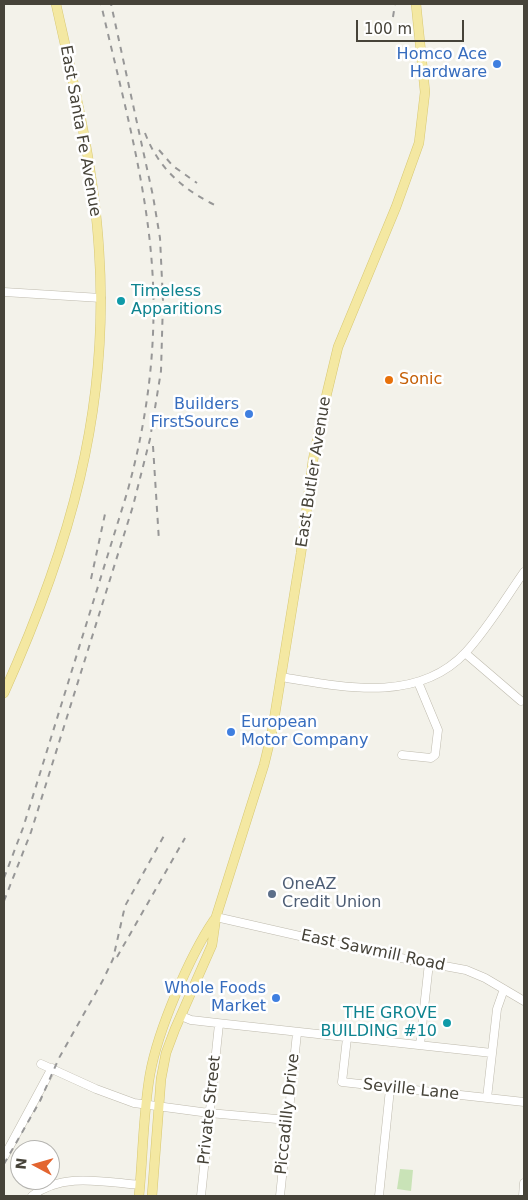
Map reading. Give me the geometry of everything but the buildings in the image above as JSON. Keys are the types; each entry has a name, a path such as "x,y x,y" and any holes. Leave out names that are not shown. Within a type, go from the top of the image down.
{"main road":[{"name":"East Santa Fe Avenue","path":"4,693 24,649 61,551 74,504 96,390 101,298 99,251 91,177 56,4"},
{"name":"East Butler Avenue","path":"152,1196 159,1108 166,1053 212,945 216,917 264,764 281,677 313,460 338,347 396,208 418,143 425,92 416,4"},
{"name":"East Butler Avenue","path":"139,1196 146,1106 155,1051 202,937 216,917"}],"street":[{"path":"4,292 101,298"},
{"path":"281,677 371,688 392,688 418,682 451,666 465,653 524,572"},
{"path":"465,653 522,702"},
{"path":"402,755 430,758 435,754 438,730 418,682"},
{"name":"East Sawmill Road","path":"216,917 379,954 466,970 524,1001"},
{"path":"420,1045 429,962"},
{"path":"488,1098 497,1009 504,989"},
{"path":"181,1016 191,1020 219,1024 492,1053"},
{"name":"Private Street","path":"201,1196 219,1024"},
{"name":"Piccadilly Drive","path":"280,1196 297,1033"},
{"name":"Seville Lane","path":"346,1038 342,1082 390,1089 524,1102"},
{"path":"41,1064 96,1089 146,1106 288,1120"},
{"path":"4,1158 52,1068"},
{"path":"379,1196 390,1089"},
{"path":"32,1196 54,1183 68,1180 140,1185"},
{"path":"523,1196 524,1184"}],"green space":[{"path":"400,1169 413,1170 411,1191 397,1189"}],"railway":[{"path":"4,878 23,828 127,493 144,416 151,363 154,310 146,213 133,143 101,4"},
{"path":"4,901 31,832 133,506 150,439 161,371 163,301 160,238 153,196 111,4"},
{"path":"393,17 395,4"},
{"path":"145,133 158,158 174,178 195,194 219,207"},
{"path":"159,150 173,166 197,183"},
{"path":"153,446 159,541"},
{"path":"91,579 105,514"},
{"path":"4,1164 40,1101 59,1058 103,980 113,959 125,906 166,832"},
{"path":"117,957 185,838"}],"place":[{"name":"Homco Ace Hardware","path":"497,64"},
{"name":"Timeless Apparitions","path":"121,301"},
{"name":"Sonic","path":"389,380"},
{"name":"Builders FirstSource","path":"249,414"},
{"name":"European Motor Company","path":"231,732"},
{"name":"OneAZ Credit Union","path":"272,894"},
{"name":"Whole Foods Market","path":"276,998"},
{"name":"THE GROVE BUILDING #10","path":"447,1023"}]}
